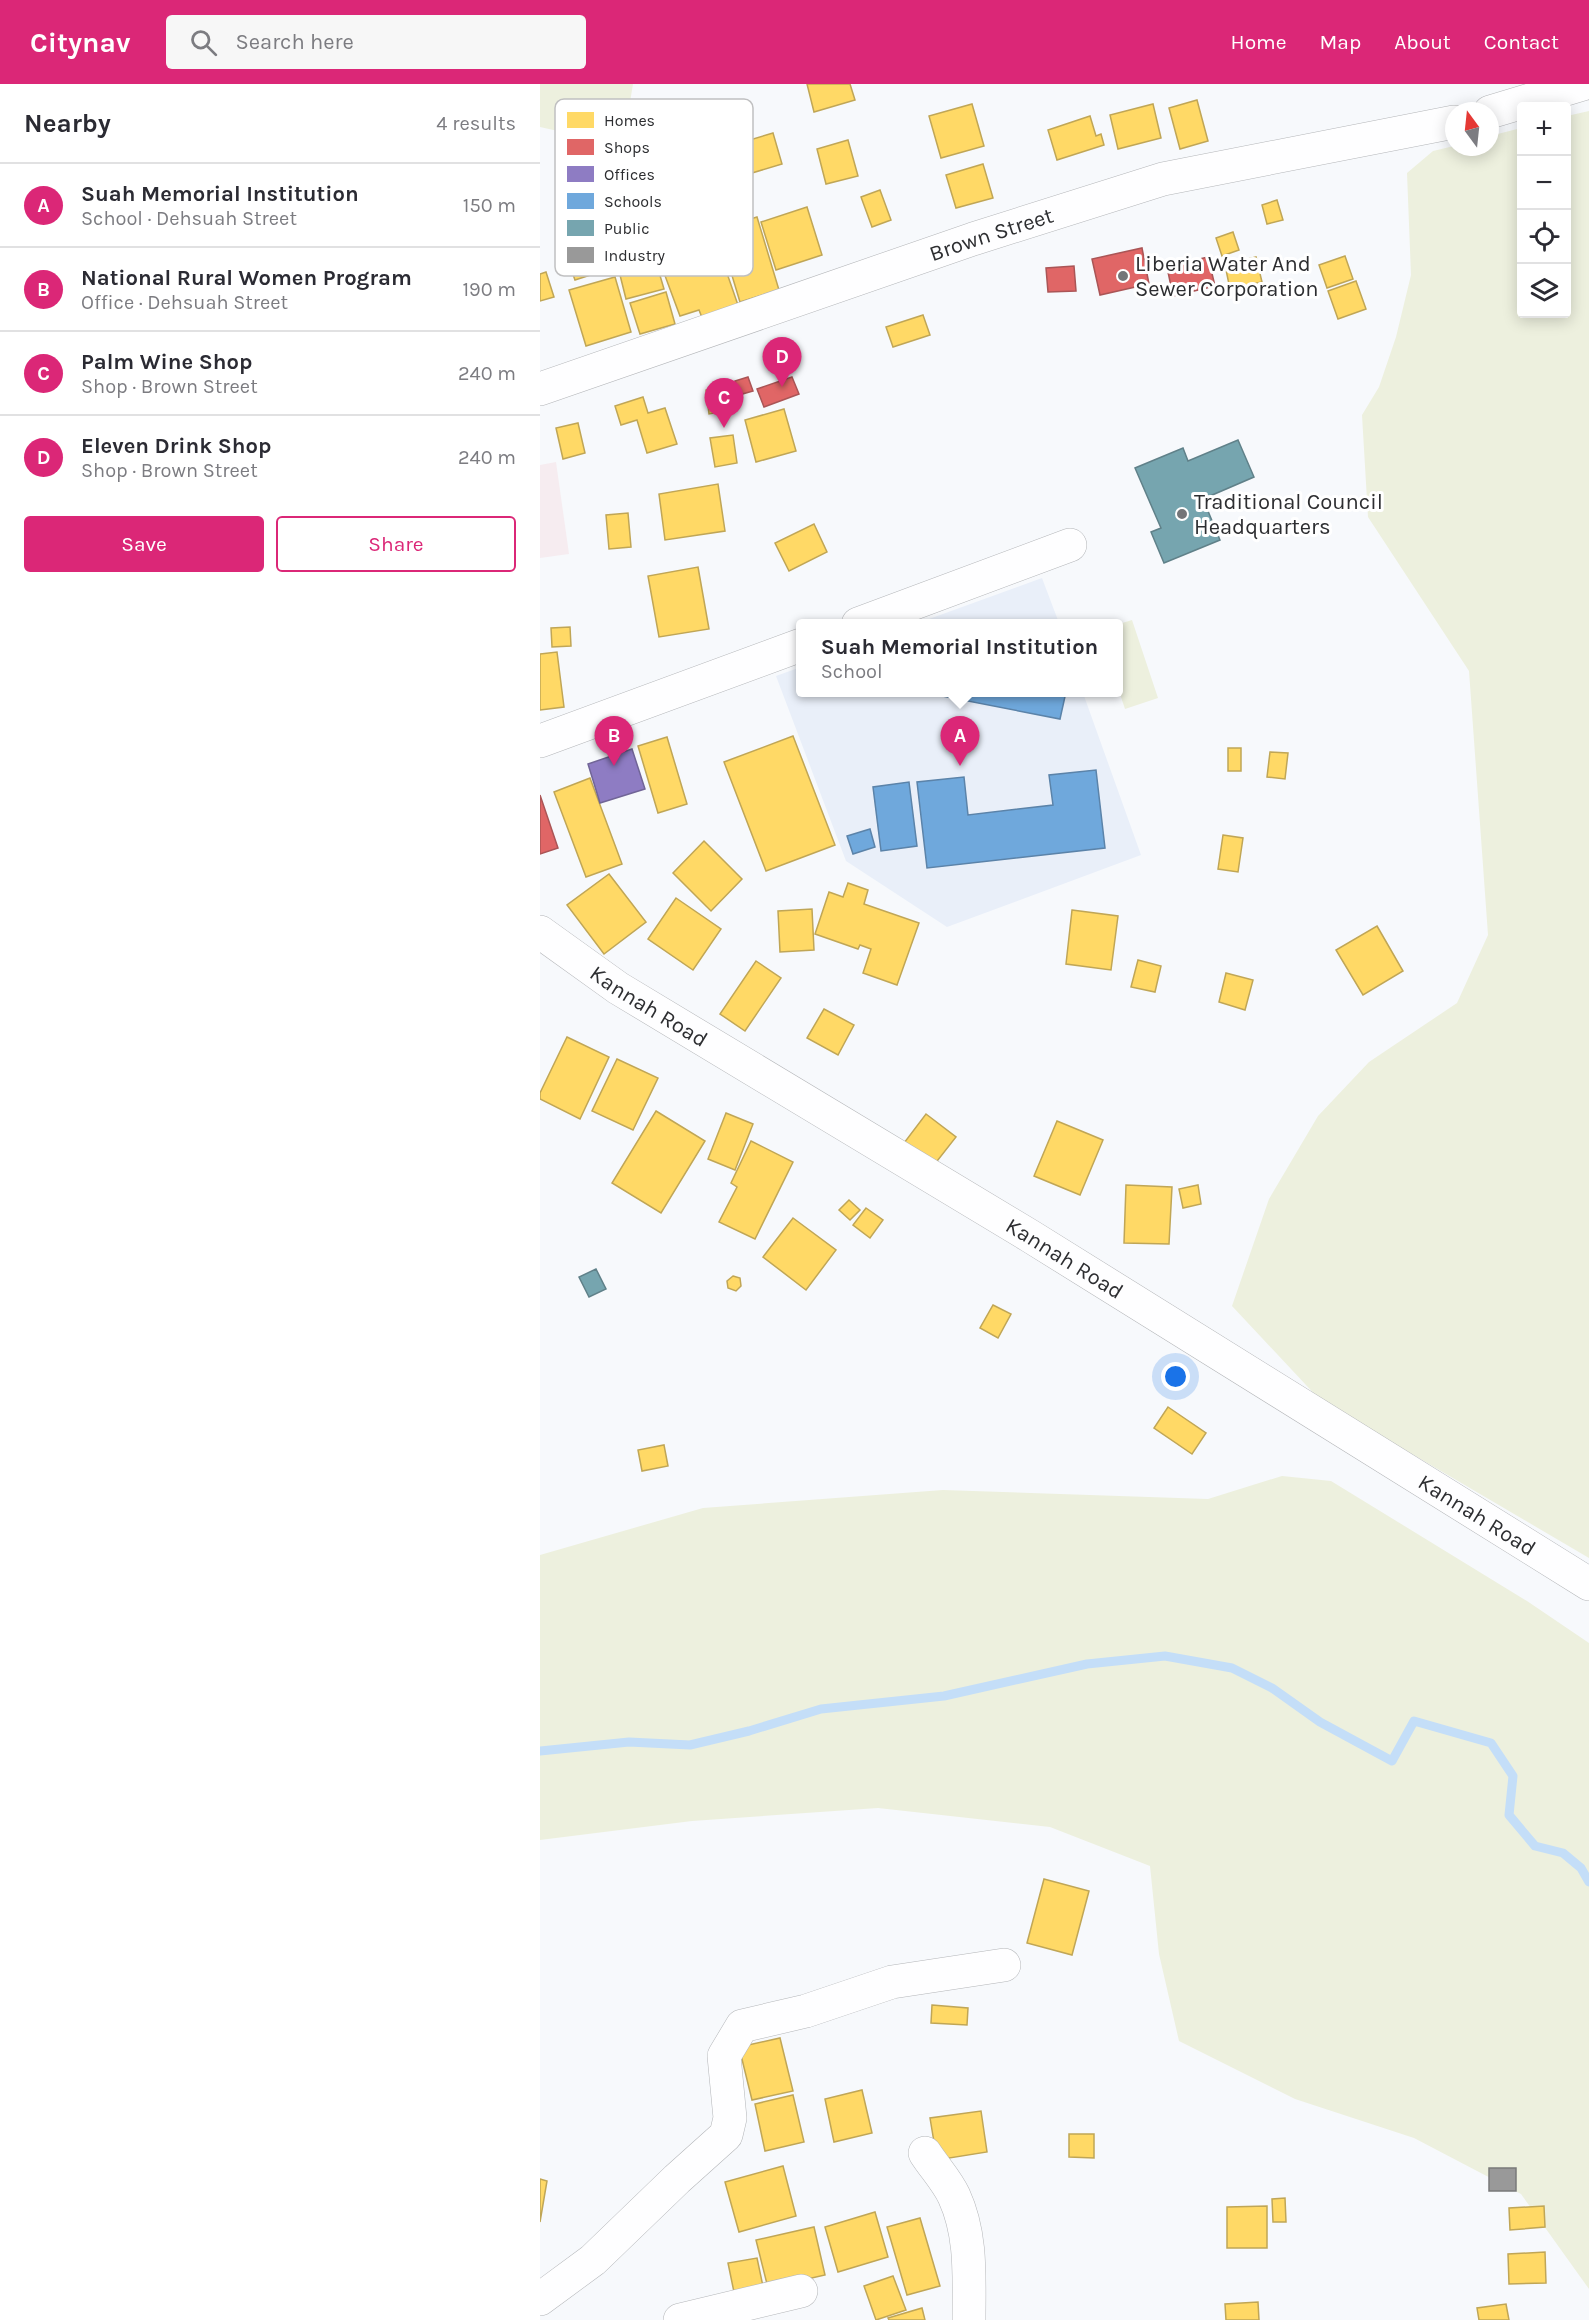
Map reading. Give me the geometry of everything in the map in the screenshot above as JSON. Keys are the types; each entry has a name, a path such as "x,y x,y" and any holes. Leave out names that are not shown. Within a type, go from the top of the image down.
{"street":[{"path":"1499,109 1583,84"},
{"name":"Brown Street","path":"540,389 973,239 1163,179 1445,124"},
{"path":"871,619 1070,544"},
{"path":"540,741 796,647"},
{"name":"Kannah Road","path":"540,932 618,988 1030,1236 1589,1584"},
{"path":"540,2299 592,2260 676,2179 726,2135 730,2118 724,2056 742,2026 806,2012 892,1982 1004,1965"},
{"path":"924,2153 953,2193 964,2221 968,2244 969,2320"},
{"path":"680,2320 801,2291"}],"shaded area":[{"path":"556,462 569,554 540,558 540,465"},
{"path":"1042,578 1057,619 929,619"},
{"path":"796,669 796,697 1084,697 1141,855 947,927 846,861 776,676"}],"green space":[{"path":"540,84 633,84 630,99 555,99 555,130 540,127"},
{"path":"1589,111 1589,1558 1320,1400 1232,1306 1269,1199 1318,1116 1369,1062 1457,1003 1488,935 1469,671 1368,517 1362,415 1379,387 1396,337 1411,275 1407,173 1433,151 1445,148 1445,156 1499,156 1499,134 1517,129 1517,318 1571,318 1571,115"},
{"path":"1132,620 1158,698 1125,709 1121,697 1123,697 1123,623"},
{"path":"1282,1476 1331,1481 1527,1601 1589,1643 1589,2289 1521,2194 1414,2138 1295,2099 1179,2041 1159,1954 1150,1866 1050,1827 878,1808 692,1821 540,1840 540,1555 703,1508 943,1490 1208,1499"}],"building: Homes":[{"path":"807,84 850,84 855,100 814,112"},
{"path":"1197,100 1208,141 1180,149 1169,108"},
{"path":"972,104 984,146 941,158 929,116"},
{"path":"1153,104 1161,138 1118,149 1110,115"},
{"path":"1090,116 1096,136 1101,134 1104,145 1057,160 1048,130"},
{"path":"773,133 782,164 753,173 753,139"},
{"path":"848,140 858,176 826,184 817,149"},
{"path":"983,164 993,198 956,208 946,175"},
{"path":"880,190 891,220 872,227 861,197"},
{"path":"1277,200 1283,220 1267,224 1262,205"},
{"path":"807,207 822,255 776,270 761,222"},
{"path":"757,217 779,290 740,302 732,276 753,276 753,218"},
{"path":"1233,232 1239,250 1222,256 1216,238"},
{"path":"1345,256 1353,279 1327,288 1319,265"},
{"path":"1256,257 1262,282 1230,289 1225,265"},
{"path":"546,272 554,297 540,301 540,274"},
{"path":"574,276 587,276 575,280"},
{"path":"620,276 660,276 664,289 626,299"},
{"path":"665,276 728,276 739,308 703,320 699,310 680,316"},
{"path":"615,277 631,332 586,346 569,290"},
{"path":"1356,281 1366,309 1338,319 1328,291"},
{"path":"666,292 675,324 640,334 630,303"},
{"path":"923,315 930,335 893,347 886,327"},
{"path":"724,387 727,411 709,414 706,390"},
{"path":"643,397 648,413 665,408 677,444 647,453 637,420 621,425 615,406"},
{"path":"784,409 796,451 756,462 745,420"},
{"path":"578,423 585,453 563,459 556,428"},
{"path":"733,435 737,463 715,467 710,438"},
{"path":"718,484 725,531 665,540 659,494"},
{"path":"628,513 631,547 609,549 606,515"},
{"path":"814,524 827,552 789,571 775,543"},
{"path":"698,567 709,629 659,637 648,576"},
{"path":"570,627 571,646 552,647 551,628"},
{"path":"557,652 564,707 540,710 540,654"},
{"path":"793,736 835,845 766,871 724,762"},
{"path":"667,737 687,804 658,813 638,746"},
{"path":"1228,748 1241,748 1241,771 1228,771"},
{"path":"1270,752 1288,753 1285,779 1267,777"},
{"path":"590,778 622,864 586,877 554,792"},
{"path":"1223,835 1243,838 1238,872 1218,869"},
{"path":"704,841 742,879 711,911 673,873"},
{"path":"609,874 646,922 604,954 567,905"},
{"path":"848,883 868,890 864,904 919,923 897,985 863,973 871,949 860,945 858,949 815,934 829,892 843,897"},
{"path":"676,898 721,929 693,970 648,939"},
{"path":"812,909 814,950 780,952 778,911"},
{"path":"1072,910 1118,916 1111,970 1066,964"},
{"path":"1377,926 1403,971 1363,995 1336,950"},
{"path":"1138,960 1161,966 1155,992 1131,987"},
{"path":"756,961 781,978 745,1031 720,1014"},
{"path":"1226,973 1253,980 1245,1010 1219,1002"},
{"path":"824,1009 854,1025 838,1055 807,1038"},
{"path":"567,1037 609,1057 580,1119 540,1099 540,1093"},
{"path":"617,1059 658,1078 633,1130 592,1111"},
{"path":"656,1111 705,1141 661,1213 612,1183"},
{"path":"726,1113 753,1124 735,1170 708,1159"},
{"path":"926,1114 956,1137 934,1165 904,1143"},
{"path":"1057,1121 1103,1140 1080,1195 1034,1176"},
{"path":"751,1141 793,1162 755,1239 719,1222 737,1187 731,1183"},
{"path":"1126,1185 1172,1187 1169,1244 1124,1243"},
{"path":"1198,1185 1201,1204 1183,1208 1179,1189"},
{"path":"849,1200 860,1210 850,1220 839,1210"},
{"path":"866,1208 883,1220 870,1238 853,1225"},
{"path":"793,1218 836,1250 806,1290 763,1257"},
{"path":"733,1276 740,1278 741,1286 736,1291 728,1288 727,1281"},
{"path":"993,1305 1011,1314 998,1338 980,1328"},
{"path":"1168,1407 1206,1433 1192,1454 1154,1428"},
{"path":"664,1445 668,1466 642,1471 638,1450"},
{"path":"1044,1879 1089,1891 1072,1955 1027,1943"},
{"path":"932,2005 968,2008 967,2025 931,2023"},
{"path":"780,2038 793,2091 752,2100 739,2047"},
{"path":"862,2090 872,2133 834,2142 825,2099"},
{"path":"793,2095 804,2142 765,2151 755,2104"},
{"path":"981,2111 987,2152 937,2160 930,2118"},
{"path":"1069,2134 1094,2134 1094,2158 1069,2157"},
{"path":"783,2166 796,2216 739,2232 725,2182"},
{"path":"540,2179 547,2181 540,2222"},
{"path":"1285,2198 1286,2222 1273,2222 1272,2199"},
{"path":"1267,2206 1267,2248 1227,2248 1227,2207"},
{"path":"1544,2206 1545,2227 1510,2230 1509,2208"},
{"path":"875,2212 888,2257 838,2272 825,2227"},
{"path":"920,2218 940,2286 907,2295 887,2227"},
{"path":"814,2227 825,2275 768,2288 756,2240"},
{"path":"1545,2252 1546,2283 1509,2284 1508,2254"},
{"path":"757,2258 764,2291 735,2297 728,2263"},
{"path":"893,2276 906,2310 876,2320 864,2286"},
{"path":"1258,2302 1259,2320 1226,2320 1225,2304"},
{"path":"1506,2304 1509,2320 1479,2320 1477,2308"},
{"path":"922,2308 925,2320 889,2320 888,2318"}],"building: Shops":[{"path":"1142,248 1149,284 1100,295 1092,259"},
{"path":"1208,257 1215,286 1173,296 1167,267"},
{"path":"1074,266 1076,291 1048,292 1046,268"},
{"path":"748,377 753,391 739,395 735,381"},
{"path":"792,377 799,394 764,407 757,389"},
{"path":"540,795 558,848 540,854"}],"building: Offices":[{"path":"632,749 645,789 600,803 588,764"}],"building: Schools":[{"path":"947,697 1065,697 1060,719"},
{"path":"1096,770 1105,848 927,868 917,782 964,777 968,815 1053,805 1049,775"},
{"path":"909,782 917,846 881,851 873,787"},
{"path":"870,829 875,847 853,854 847,836"}],"building: Public":[{"name":"Traditional Council Headquarters","path":"1238,440 1254,477 1203,499 1220,540 1164,563 1151,532 1161,528 1135,468 1183,448 1188,461"},
{"path":"596,1269 606,1289 589,1297 579,1277"}],"building: Industry":[{"path":"1489,2168 1516,2168 1516,2191 1489,2191"}],"waterway":[{"path":"540,1751 629,1742 690,1745 749,1731 821,1709 944,1696 1087,1664 1165,1656 1232,1668 1272,1688 1320,1722 1392,1761 1414,1721 1491,1743 1513,1776 1509,1815 1535,1846 1563,1853 1581,1868 1589,1882"}],"place":[{"name":"Liberia Water And Sewer Corporation","path":"1123,276"},
{"name":"Eleven Drink Shop","path":"782,387"},
{"name":"Palm Wine Shop","path":"724,428"},
{"name":"Traditional Council Headquarters","path":"1182,514"},
{"name":"National Rural Women Program","path":"614,766"},
{"name":"Suah Memorial Institution","path":"960,766"}]}
